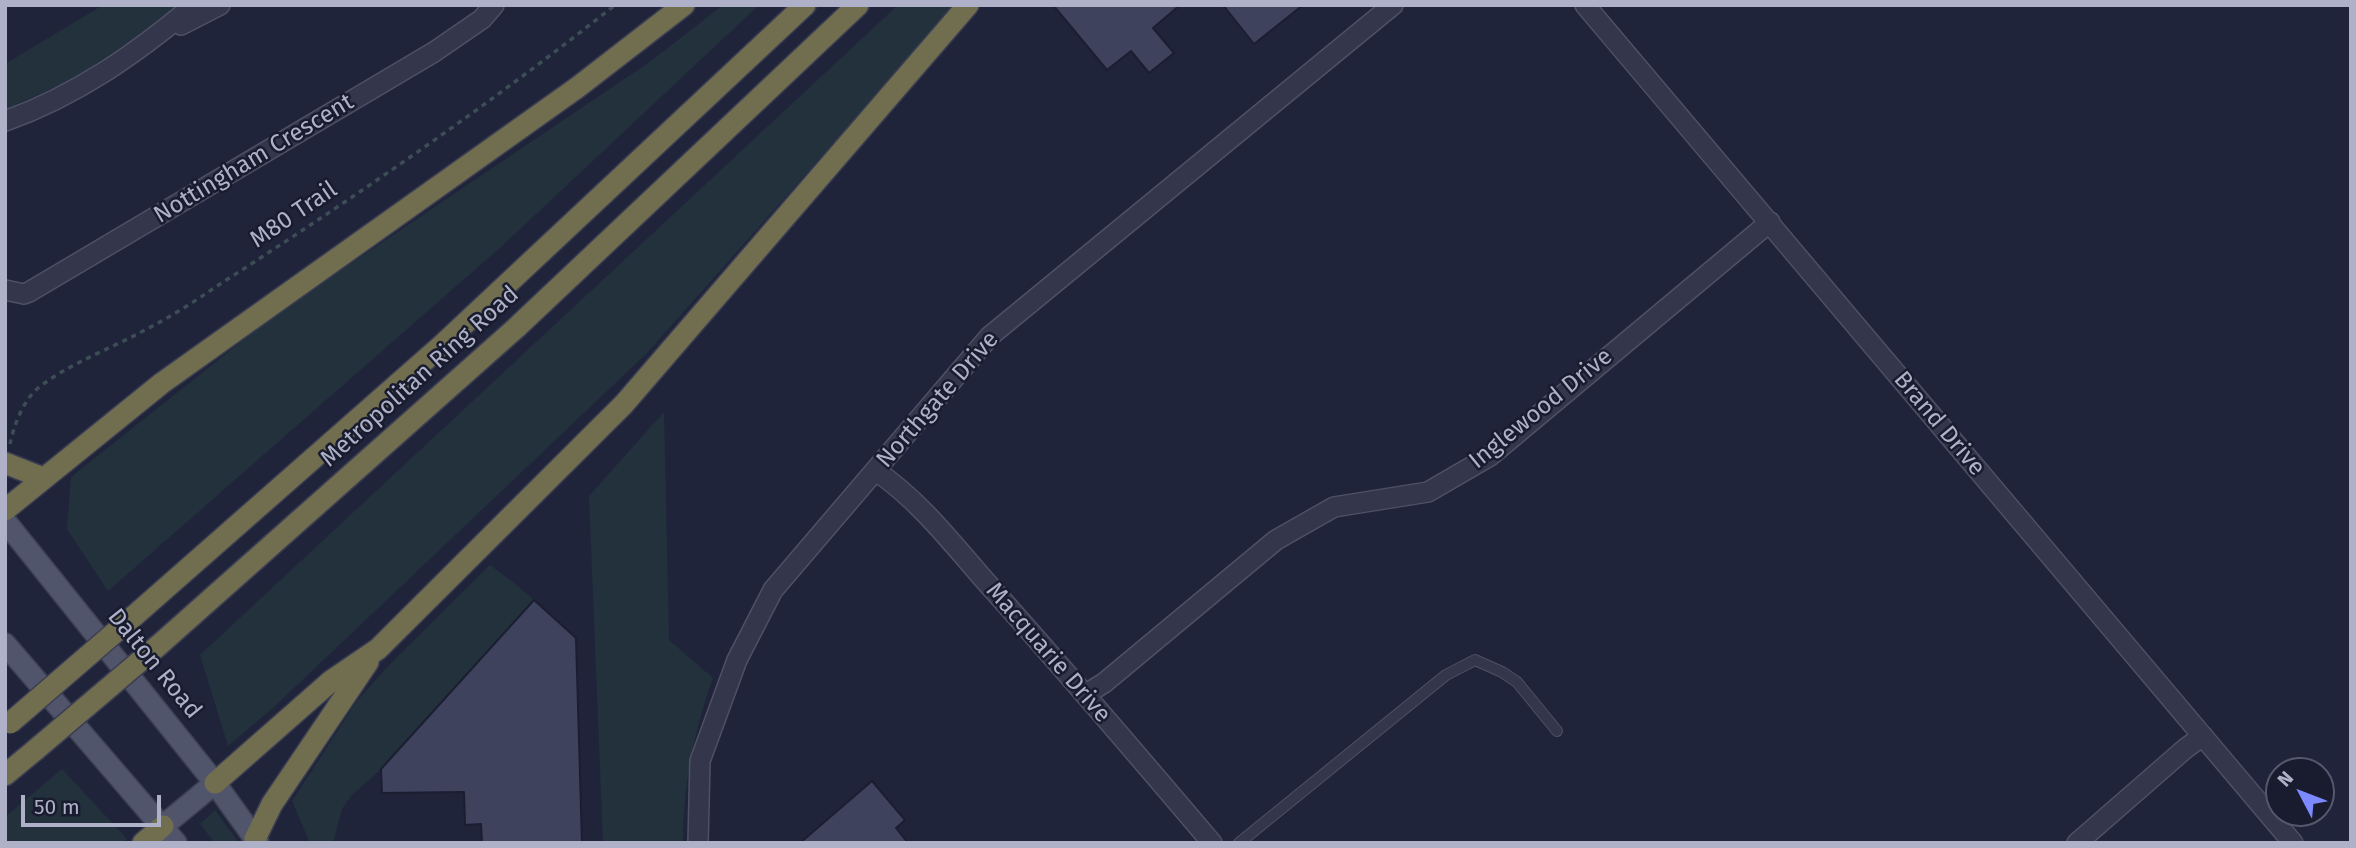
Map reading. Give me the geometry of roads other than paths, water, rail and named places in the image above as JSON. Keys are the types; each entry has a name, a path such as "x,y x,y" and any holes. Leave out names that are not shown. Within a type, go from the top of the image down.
{"highway":[{"path":"5,510 162,383 578,87 684,5"},
{"name":"Metropolitan Ring Road","path":"8,725 450,337 805,5"},
{"name":"Metropolitan Ring Road","path":"5,775 159,645 516,328 858,5"},
{"path":"215,783 331,681 377,649 624,404 968,5"},
{"path":"7,454 43,478"},
{"path":"257,841 272,804 377,649"},
{"path":"143,843 170,835"}],"main road":[{"name":"Dalton Road","path":"5,521 215,783 257,841"},
{"path":"5,644 170,835 215,783"}],"street":[{"path":"5,121 52,103 86,84 158,36 194,5"},
{"path":"158,36 220,5"},
{"name":"Nottingham Crescent","path":"5,290 24,294 29,292 434,52 482,19 494,5"},
{"name":"Northgate Drive","path":"698,843 701,761 737,660 773,590 990,336 1393,5"},
{"name":"Brand Drive","path":"1585,5 2293,843"},
{"name":"Inglewood Drive","path":"1086,694 1104,683 1276,540 1334,508 1428,492 1490,456 1770,222"},
{"name":"Macquarie Drive","path":"876,471 895,484 931,521 1086,694 1212,843"},
{"path":"2077,843 2203,736"}],"lane":[{"path":"1239,843 1446,675 1475,660 1517,682 1557,731"}]}
